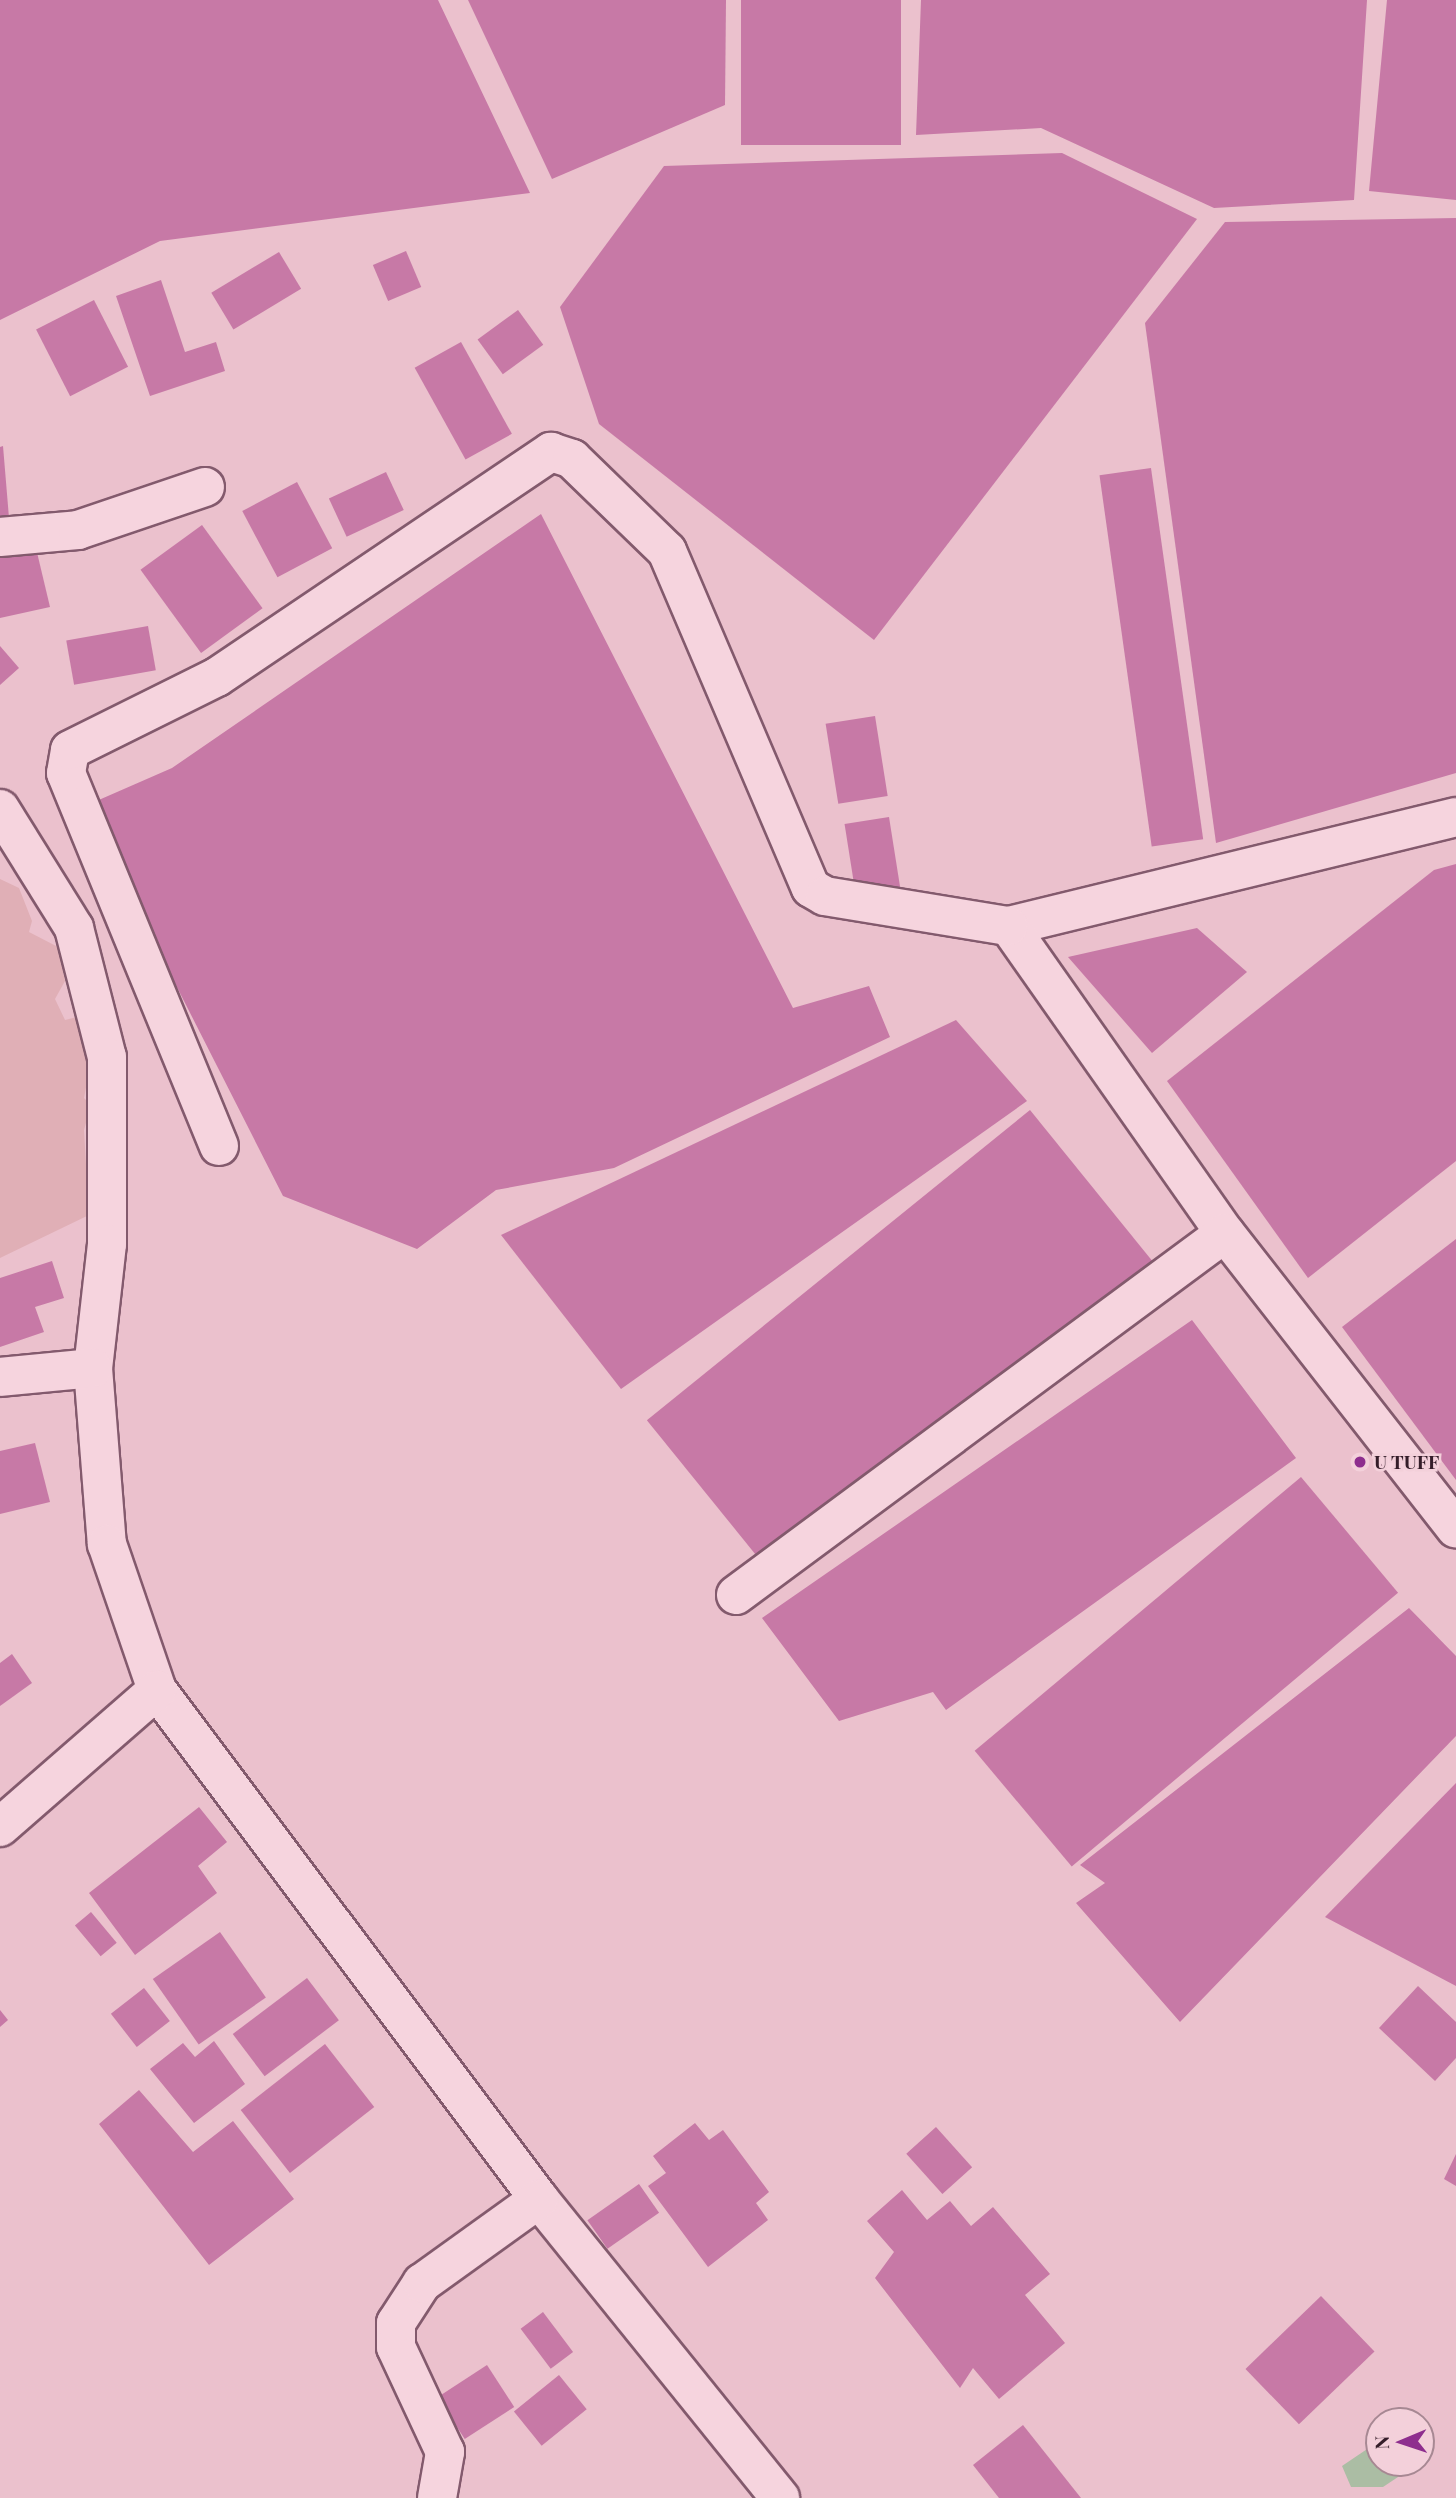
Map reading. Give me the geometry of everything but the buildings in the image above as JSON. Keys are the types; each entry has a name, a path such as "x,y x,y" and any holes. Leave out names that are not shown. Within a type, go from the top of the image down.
{"street":[{"path":"219,1146 66,773 70,750 217,677 551,452 572,459 667,551 811,888 825,896 1009,926 1456,817"},
{"path":"0,537 78,530 205,487"},
{"path":"0,809 74,928 107,1057 107,1244 93,1368 107,1544 157,1690 539,2199 780,2498"},
{"path":"1009,926 1225,1233 1456,1529"},
{"path":"736,1595 1225,1233"},
{"path":"0,1377 93,1368"},
{"path":"0,1827 157,1690"},
{"path":"436,2498 445,2452 396,2347 396,2323 422,2283 539,2199"}],"shaded area":[{"path":"0,879 19,888 32,921 29,932 58,947 65,981 55,999 65,1020 81,1016 92,1056 84,1098 91,1105 84,1130 89,1215 0,1258"},
{"path":"1365,2450 1365,2477 1398,2477 1383,2487 1351,2487 1342,2466"}],"place":[{"name":"U TUFF","path":"1360,1462"}]}
